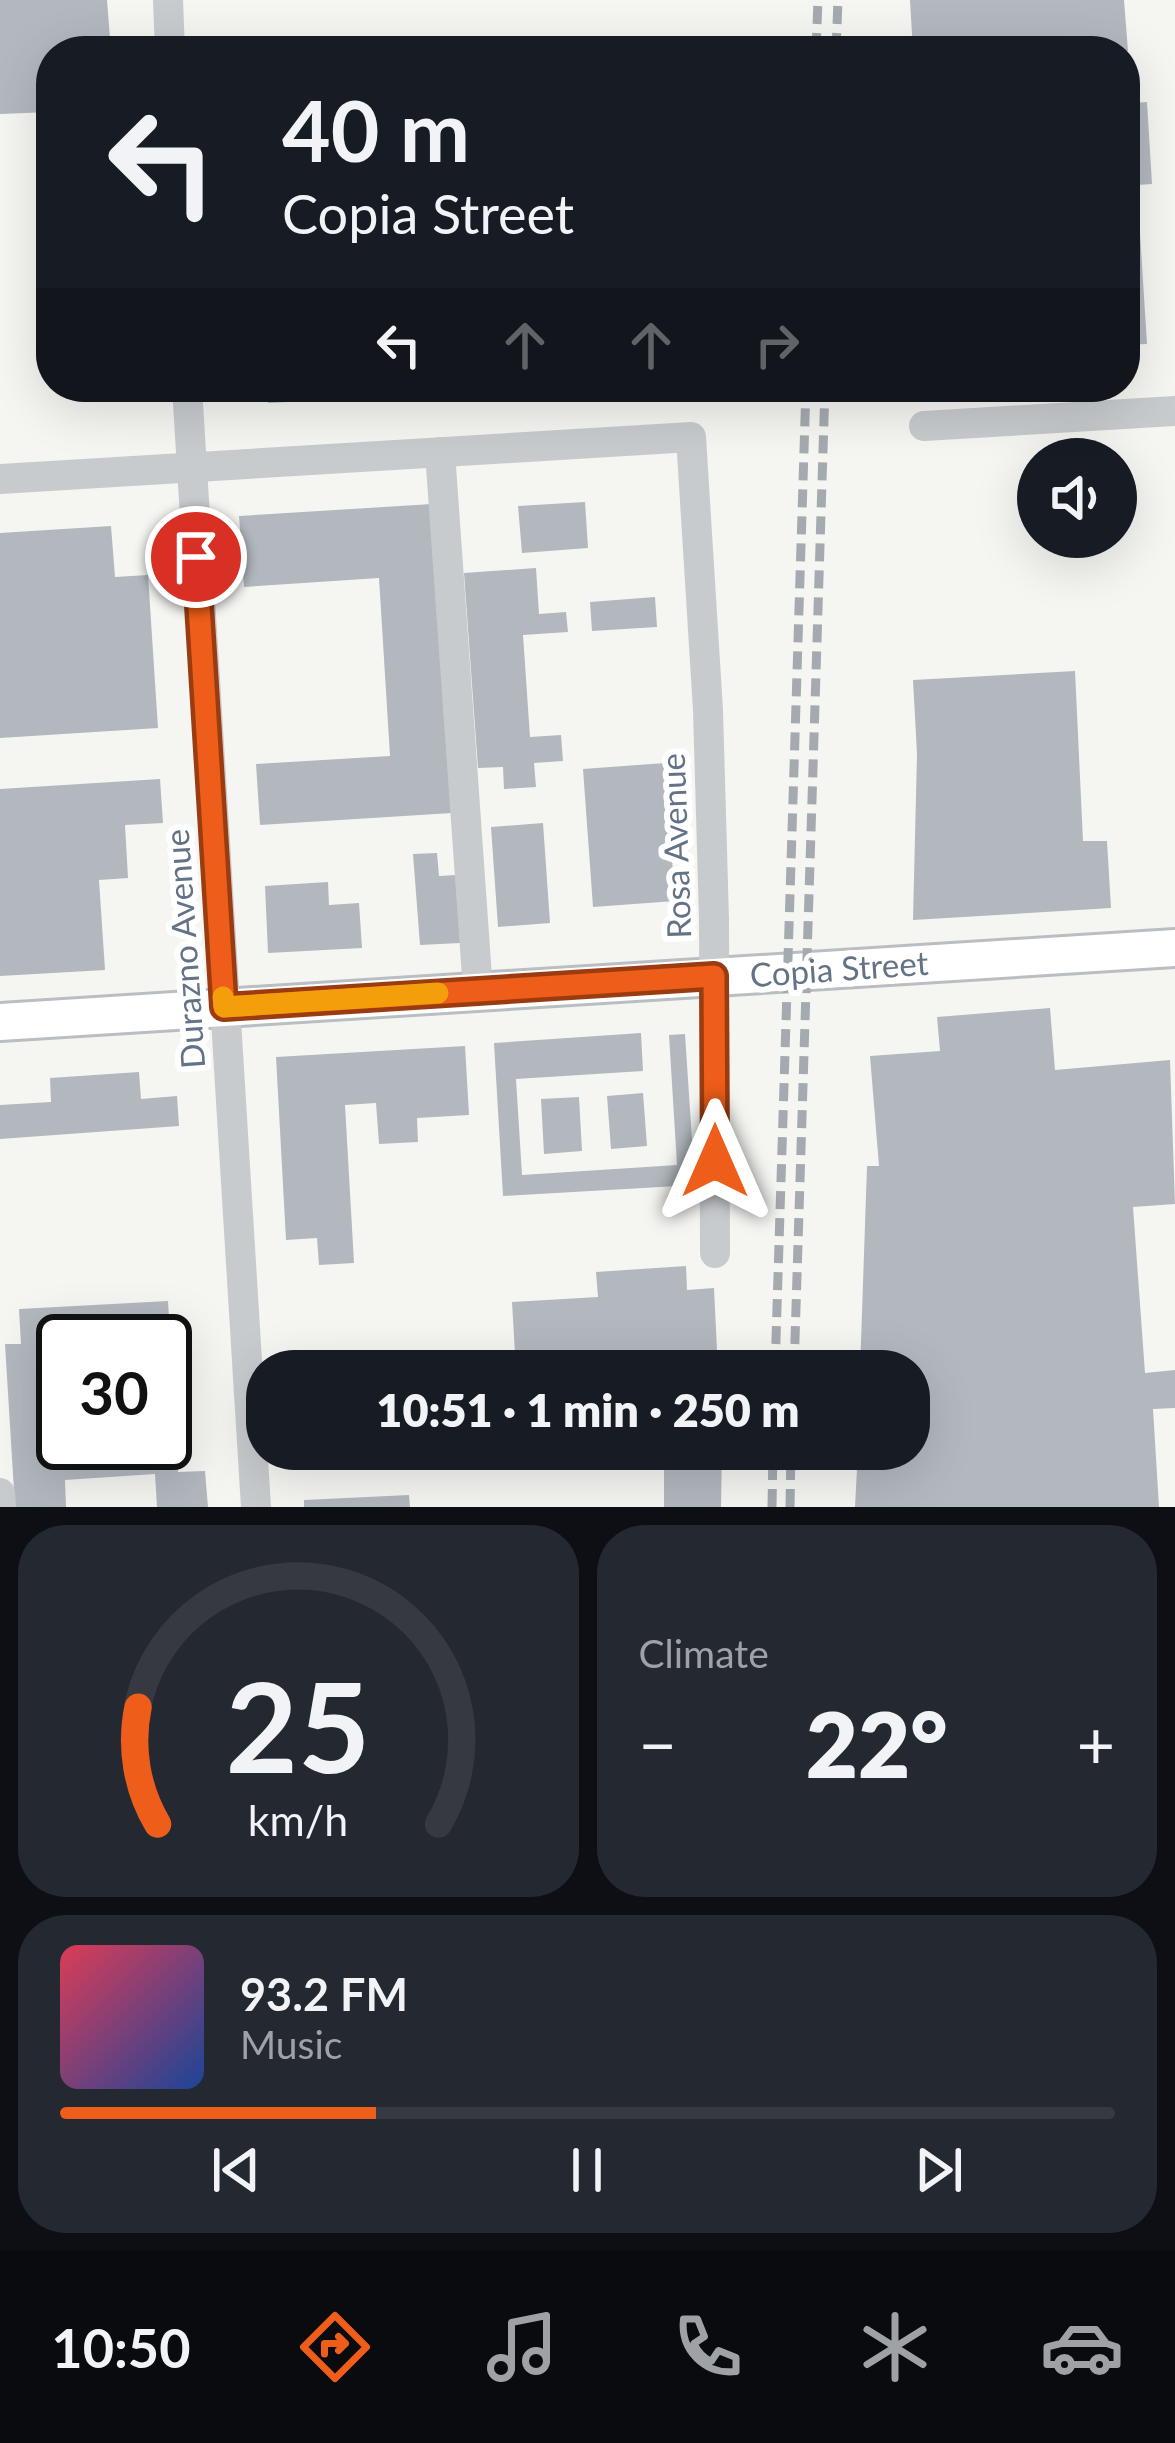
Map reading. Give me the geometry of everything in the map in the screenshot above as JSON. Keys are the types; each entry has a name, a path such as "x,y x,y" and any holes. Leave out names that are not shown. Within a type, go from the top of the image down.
{"main road":[{"name":"Copia Street","path":"0,1022 1175,948"}],"street":[{"path":"168,0 169,36"},
{"name":"Durazno Avenue","path":"188,402 256,1507"},
{"path":"924,426 1175,411"},
{"name":"Rosa Avenue","path":"440,452 691,437 707,710 715,1252"},
{"path":"0,479 440,452 478,991"},
{"path":"0,1493 1,1507"}],"building":[{"path":"0,0 107,0 110,36 36,36 36,113 0,114"},
{"path":"910,0 1124,0 1127,36 912,36"},
{"path":"1140,102 1147,102 1152,184 1140,185"},
{"path":"1140,233 1147,344 1140,344"},
{"path":"585,502 588,548 522,553 518,506"},
{"path":"432,504 452,813 260,825 256,764 390,756 379,578 244,587 239,516"},
{"path":"111,526 115,577 148,575 158,728 0,738 0,533"},
{"path":"536,568 539,614 566,612 568,632 523,635 530,737 561,735 563,761 534,763 536,787 504,789 503,767 478,768 464,573"},
{"path":"655,597 657,627 592,631 590,602"},
{"path":"1075,671 1083,841 1107,841 1111,908 913,920 917,754 913,680"},
{"path":"665,763 675,901 593,907 583,769"},
{"path":"160,779 163,823 125,825 128,878 99,880 105,970 0,976 0,789"},
{"path":"543,823 550,923 498,927 491,827"},
{"path":"437,853 439,876 456,875 460,943 420,945 413,854"},
{"path":"328,882 329,905 359,903 362,948 268,953 265,886"},
{"path":"1050,1008 1055,1070 1170,1060 1175,1204 1133,1207 1145,1373 1175,1370 1175,1408 1153,1409 1159,1507 855,1507 857,1470 930,1470 930,1350 861,1350 867,1166 879,1166 870,1056 940,1051 937,1017"},
{"path":"641,1033 643,1071 516,1079 522,1175 677,1165 669,1035 685,1034 695,1185 503,1196 494,1043"},
{"path":"465,1046 469,1115 417,1118 418,1142 379,1144 376,1103 345,1105 354,1263 319,1265 317,1238 286,1240 276,1057"},
{"path":"139,1072 141,1099 177,1096 179,1126 0,1139 0,1105 51,1102 50,1078"},
{"path":"643,1093 647,1146 611,1149 607,1096"},
{"path":"579,1097 582,1151 544,1154 541,1099"},
{"path":"686,1266 687,1290 714,1288 717,1350 515,1350 512,1302 598,1297 596,1272"},
{"path":"168,1301 169,1314 36,1314 36,1470 205,1471 208,1507 157,1507 155,1474 65,1480 66,1507 15,1507 5,1344 21,1344 19,1309"},
{"path":"664,1470 722,1470 721,1507 664,1507"},
{"path":"409,1495 410,1507 304,1507 304,1500"}],"railway":[{"path":"817,36 818,0"},
{"path":"837,36 838,0"},
{"path":"776,1350 806,402"},
{"path":"795,1350 825,402"},
{"path":"772,1507 773,1470"},
{"path":"790,1507 791,1470"}],"slow traffic":[{"path":"223,997 224,1007 438,993"}],"route":[{"path":"196,557 224,1007 714,976 715,1161"}]}
